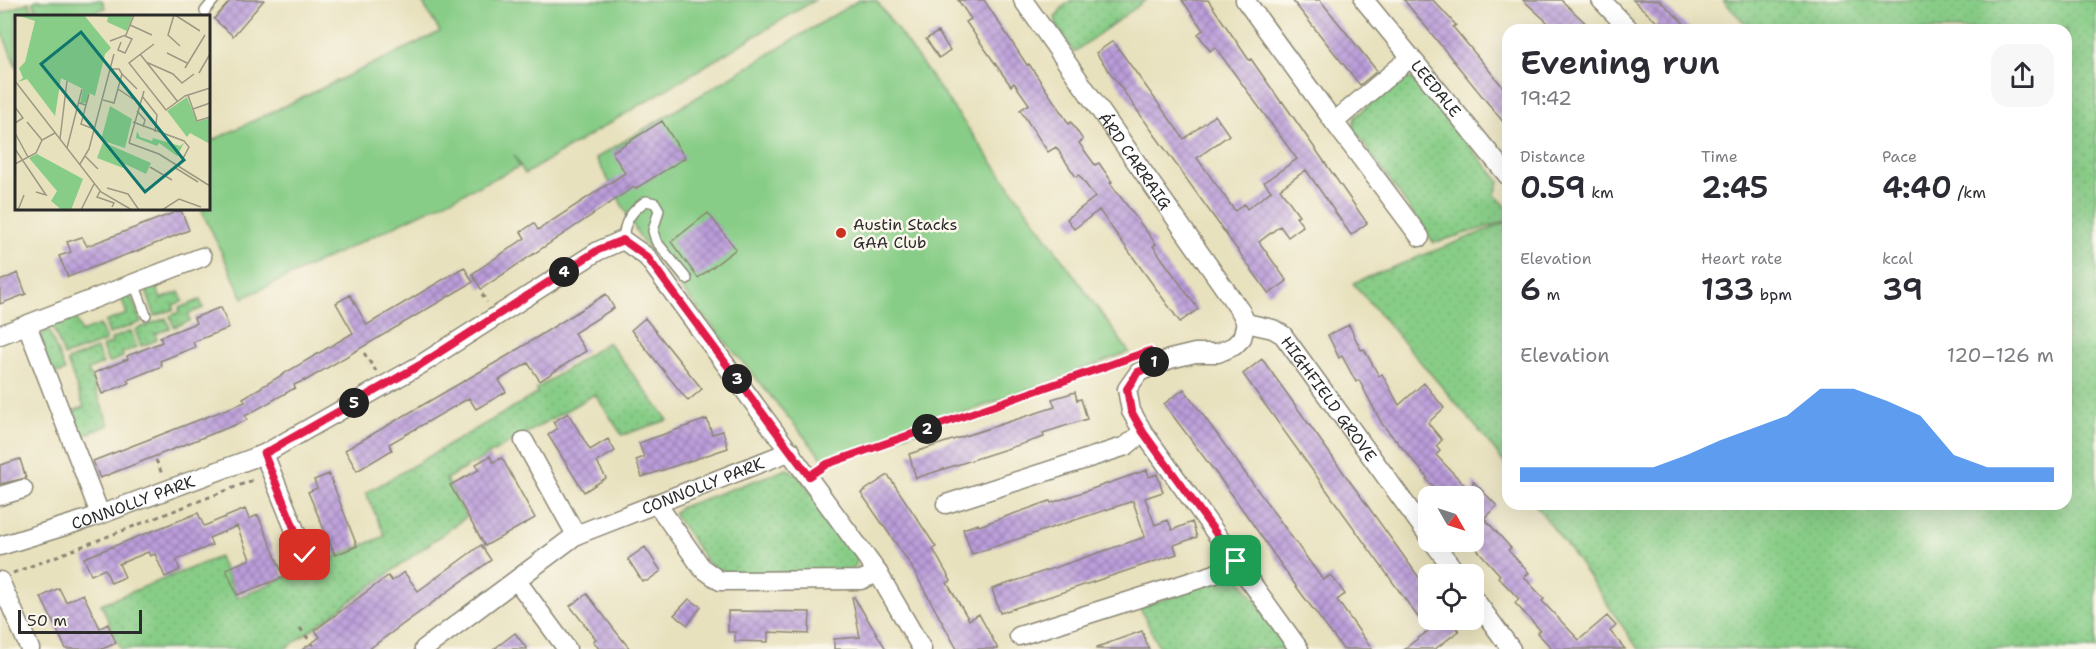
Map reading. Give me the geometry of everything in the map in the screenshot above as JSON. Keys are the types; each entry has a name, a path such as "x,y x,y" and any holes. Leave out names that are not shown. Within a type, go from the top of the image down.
{"street":[{"path":"1245,0 1419,237"},
{"name":"LEEDALE","path":"1364,0 1502,169"},
{"path":"1601,0 1624,24"},
{"name":"ÁRD CARRAIG","path":"1033,3 1241,312 1246,323"},
{"path":"1334,122 1410,58"},
{"path":"623,240 647,257 809,476 878,573 922,649"},
{"name":"CONNOLLY PARK","path":"0,546 100,514 264,454 430,359 598,250 623,240"},
{"path":"0,335 202,257"},
{"path":"1246,323 1242,338 1234,346 1218,353 1195,353 1170,359 1138,372 1127,389 1131,411 1143,432 1299,649"},
{"name":"HIGHFIELD GROVE","path":"1246,323 1273,329 1283,335 1418,521"},
{"path":"27,325 100,514"},
{"path":"946,504 1126,446 1143,432"},
{"path":"524,441 576,535"},
{"name":"CONNOLLY PARK","path":"424,649 576,535 791,452"},
{"path":"264,454 305,555"},
{"path":"0,496 23,489"},
{"path":"657,504 702,568 720,581 861,580 878,573"},
{"path":"1019,636 1215,574 1236,561"},
{"path":"5,578 30,649"},
{"path":"517,581 567,649"},
{"path":"1484,616 1501,645"}],"lane":[{"path":"206,11 214,0"},
{"path":"623,240 624,226 634,209 646,201 655,203 659,210 653,231 656,241 687,279"},
{"path":"134,283 146,315"}],"path":[{"path":"364,352 384,386"},
{"path":"809,476 827,464 1137,355"},
{"path":"5,578 271,472"},
{"path":"300,628 316,649"}],"green space":[{"path":"37,0 102,0 105,8 87,15 39,15 33,2"},
{"path":"421,0 815,0 525,174 514,155 519,167 243,298 201,210 210,210 210,142 440,32"},
{"name":"Austin Stacks GAA Club","path":"859,0 876,0 1129,352 827,464 642,241 596,158"},
{"path":"1071,0 1146,0 1074,52 1058,29 1055,18"},
{"path":"1723,0 2096,0 2096,649 1638,649 1578,561 1540,510 2072,510 2072,24 1745,24"},
{"path":"29,2 35,15 15,15 15,64 0,27 0,14"},
{"path":"1405,77 1414,80 1499,181 1495,195 1502,202 1502,223 1434,243 1353,129 1355,117"},
{"path":"1502,224 1502,460 1483,435 1353,283"},
{"path":"155,284 161,299 179,292 183,301 173,305 174,309 155,316 147,290"},
{"path":"127,296 132,299 141,322 109,334 105,322 127,314 121,298"},
{"path":"200,300 203,308 188,314 190,321 174,327 170,316 180,312 179,308"},
{"path":"75,315 81,332 100,325 106,341 64,356 52,324"},
{"path":"166,318 170,328 155,334 157,340 141,346 135,330"},
{"path":"48,328 65,371 53,375 42,344 44,332"},
{"path":"131,331 137,347 122,353 123,357 108,363 102,347 112,343 111,339"},
{"path":"608,342 668,420 622,435 595,394 446,479 466,517 285,649 121,649 101,604 219,557 237,598 385,536 366,493 538,393 536,389"},
{"path":"97,349 103,364 88,370 109,425 82,436 73,411 84,407 67,361"},
{"path":"787,469 797,474 858,555 856,565 849,572 735,574 719,570 707,562 674,514 679,508"},
{"path":"1233,576 1240,579 1290,649 1160,649 1140,608"}],"building":[{"path":"231,0 264,0 233,36 214,19"},
{"path":"958,0 984,0 1027,65 1029,64 1069,124 1071,122 1083,140 1079,143 1095,165 1099,163 1112,182 1110,183 1156,244 1153,246 1198,309 1180,322 1099,210 1074,229 1067,219 1095,197 1079,175 1076,177 1056,147 1048,152 1020,110 1029,104 1014,83 1011,86 966,22 971,19"},
{"path":"1182,0 1208,0 1367,223 1351,235 1306,170 1280,189 1299,215 1296,217 1303,226 1288,237 1280,226 1259,242 1287,281 1269,294 1096,53 1113,41 1184,139 1215,115 1229,135 1197,158 1235,211 1244,204 1247,209 1271,191 1264,182 1297,159 1215,47 1210,51 1198,34 1203,30"},
{"path":"1292,0 1320,0 1377,71 1360,85"},
{"path":"1404,0 1433,0 1456,25 1453,27 1502,86 1502,121"},
{"path":"1523,0 1561,0 1587,24 1549,24"},
{"path":"1633,0 1659,0 1685,24 1658,23"},
{"path":"938,32 950,50 939,58 926,39"},
{"path":"662,121 685,158 635,189 634,187 481,289 472,274 525,238 521,232 534,223 538,230 625,173 612,152"},
{"path":"181,210 189,230 68,277 59,256 71,252 67,242 82,237 87,246"},
{"path":"708,213 736,249 698,278 671,242"},
{"path":"464,267 473,282 305,381 294,385 295,388 245,416 247,420 100,478 93,461 245,402 243,398 353,333 336,303 350,295 367,325"},
{"path":"18,273 26,294 0,304 0,281"},
{"path":"606,294 614,308 574,333 586,351 540,381 528,363 499,380 506,392 476,409 469,398 389,444 392,450 357,471 345,450 507,356"},
{"path":"221,307 229,328 193,342 195,347 160,361 162,366 127,380 129,383 102,394 94,373 162,342 160,337 196,323 194,318"},
{"path":"645,318 702,389 688,401 631,330"},
{"path":"1349,325 1361,350 1364,349 1379,376 1382,374 1399,405 1424,383 1444,408 1428,423 1442,440 1436,446 1440,451 1436,455 1465,486 1433,486 1426,479 1428,478 1382,424 1359,380 1356,382 1342,356 1339,358 1328,335"},
{"path":"1262,359 1418,576 1418,617 1243,374"},
{"path":"1184,389 1323,580 1331,575 1345,594 1337,600 1372,649 1343,649 1164,404"},
{"path":"1075,392 1077,400 1081,399 1087,419 1043,433 1044,437 916,478 909,454 1055,407 1052,399"},
{"path":"568,413 590,450 608,439 615,451 597,462 606,478 584,492 548,435 557,429 553,422"},
{"path":"707,419 712,434 723,431 728,448 642,477 636,460 644,457 639,443"},
{"path":"490,456 493,462 502,458 535,518 485,546 450,485 479,470 476,464"},
{"path":"20,459 26,478 0,484 0,465"},
{"path":"1147,470 1149,477 1157,474 1163,492 1145,498 1155,525 1168,520 1172,530 1192,522 1197,537 1174,545 1177,554 1000,613 992,589 1145,537 1133,501 972,554 963,529 978,524 979,526 1050,501 1051,503"},
{"path":"329,474 357,546 335,555 308,492 317,488 314,480"},
{"path":"888,475 936,547 933,549 951,581 947,583 969,620 979,614 998,649 957,649 910,564 861,493"},
{"path":"1484,492 1497,506 1484,518"},
{"path":"245,509 249,519 258,515 284,577 237,595 226,569 250,559 237,526 209,538 212,545 176,560 180,570 165,577 155,554 150,556 148,552 119,564 125,577 111,583 105,569 91,575 84,558 198,513 204,526"},
{"path":"1484,518 1511,548 1508,550 1529,573 1524,577 1544,599 1542,601 1579,640 1607,616 1616,626 1610,631 1625,649 1553,649 1537,633 1540,630 1515,603 1519,599 1498,577 1500,575 1479,552 1484,552"},
{"path":"481,545 491,560 369,649 303,649 320,637 315,630 388,576 392,581 404,572 418,591"},
{"path":"645,547 661,571 647,581 642,581 628,559"},
{"path":"59,588 66,602 83,594 100,628 108,624 116,643 102,649 66,649 41,597"},
{"path":"587,594 630,649 599,649 593,641 596,639 570,606"},
{"path":"852,597 886,649 834,649 834,639 860,637"},
{"path":"689,599 701,607 688,625 674,615"},
{"path":"728,611 810,612 809,634 768,632 768,642 735,641 735,632 728,632"},
{"path":"1142,631 1149,649 1097,649 1097,647"},
{"path":"1428,631 1459,631 1435,649 1404,649"},
{"path":"515,633 527,649 494,649"}],"place":[{"name":"Austin Stacks GAA Club","path":"841,233"}],"route":[{"path":"305,555 264,454 420,365 598,250 623,240 647,257 809,476 827,464 1149,351 1156,365 1138,372 1127,389 1131,411 1155,450 1236,561"}]}
